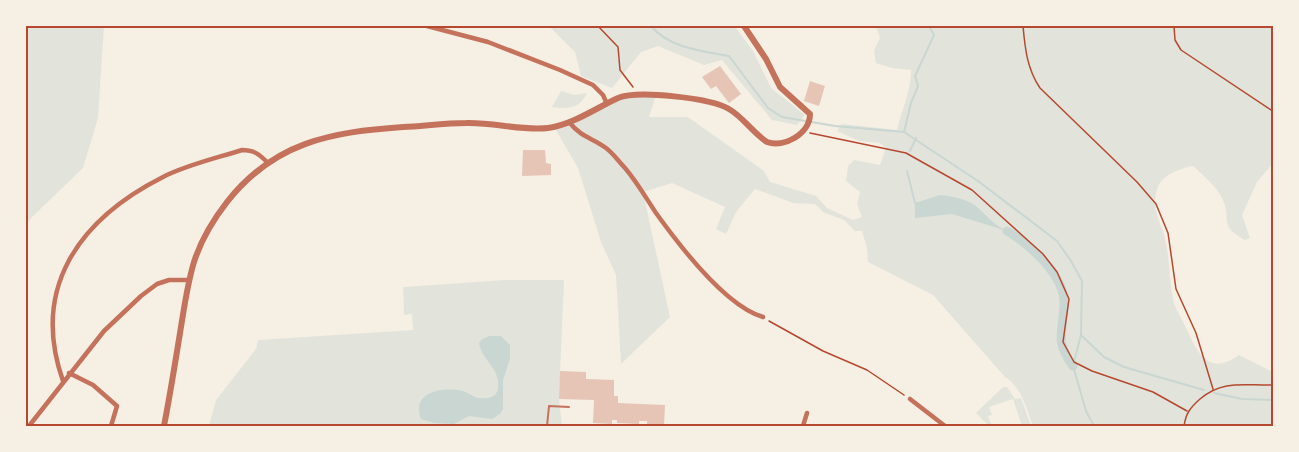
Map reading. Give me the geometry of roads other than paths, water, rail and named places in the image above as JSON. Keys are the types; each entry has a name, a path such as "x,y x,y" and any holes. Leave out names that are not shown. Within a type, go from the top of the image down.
{"street":[{"path":"427,26 488,42 560,70 593,85 603,95 607,104"},
{"path":"165,426 189,280 204,238 220,210 236,190 268,163 305,144 353,131 467,123 545,128 569,122 634,94 720,104 772,144 788,141 806,130 810,114 780,87 744,26"},
{"path":"569,122 579,134 607,149 627,170 665,226 709,278 737,303 754,315 763,317"},
{"path":"63,381 51,335 53,308 61,278 75,249 96,221 123,200 165,176 242,150 252,150 268,163"},
{"path":"29,426 104,331 141,296 157,284 169,280 189,280"},
{"path":"69,374 93,385 117,406 111,426"},
{"path":"910,399 945,426"},
{"path":"802,426 807,412"}],"lane":[{"path":"548,426 549,406 569,407"}],"waterway":[{"path":"651,26 676,44 729,56 768,108 782,117 835,126 904,132 978,181 1057,241 1082,281 1081,335 1073,366 1086,411 1094,426"},
{"path":"904,132 918,86 915,76 934,35 929,26"},
{"path":"910,151 916,138"},
{"path":"907,171 915,203"},
{"path":"1007,231 1035,252 1053,272 1059,283 1064,305 1061,330 1063,349 1073,366"},
{"path":"1081,335 1104,357 1124,367 1204,390"},
{"path":"1214,393 1242,399 1274,400"}]}
